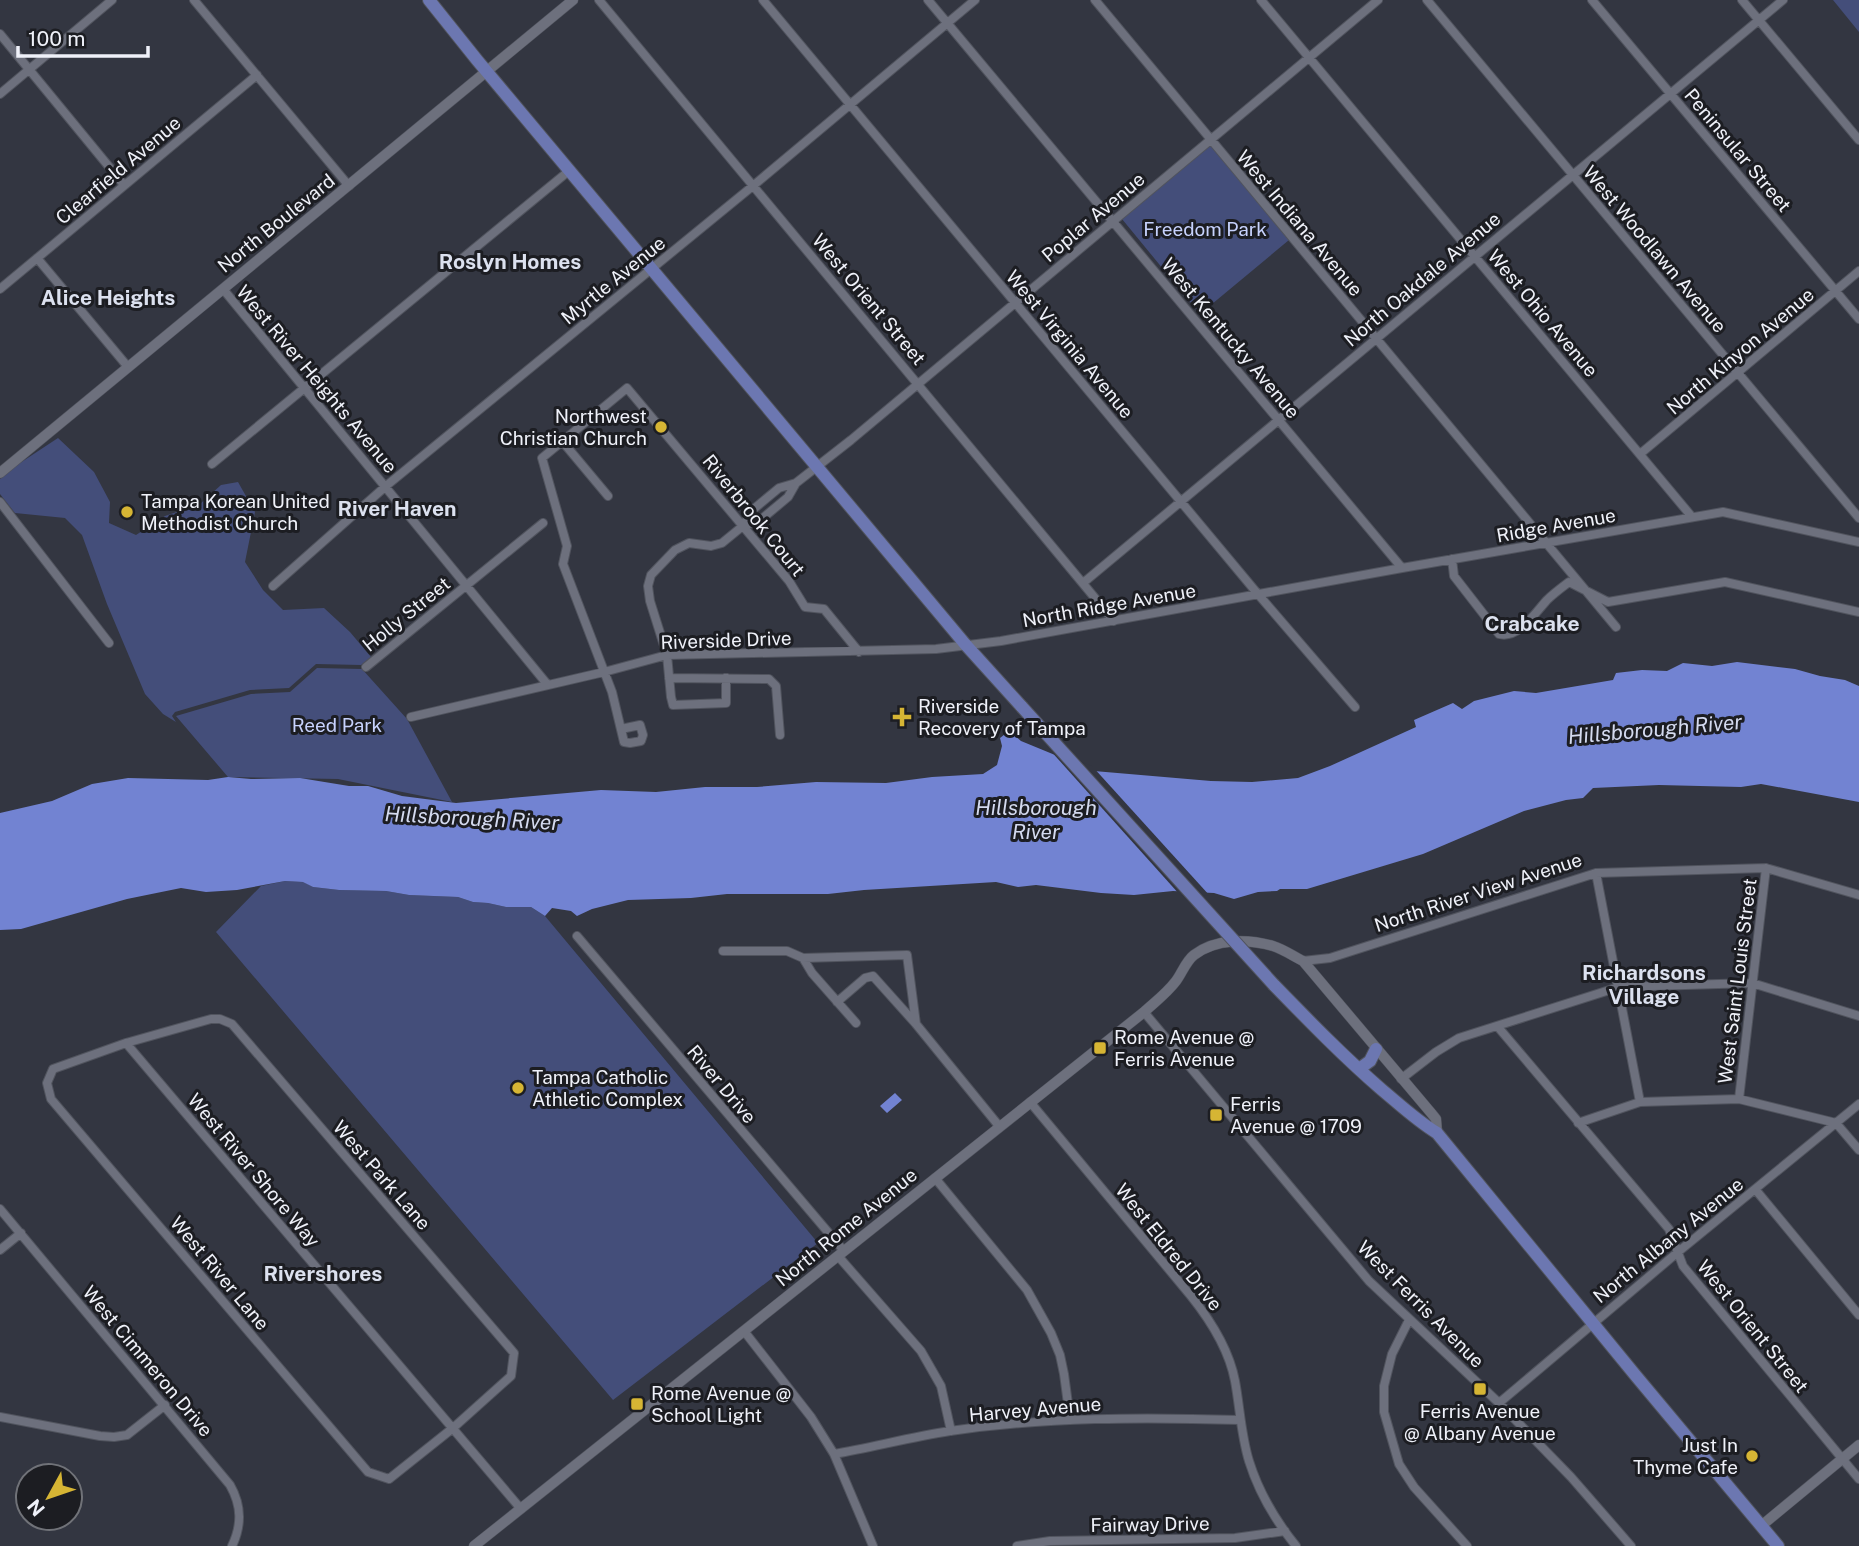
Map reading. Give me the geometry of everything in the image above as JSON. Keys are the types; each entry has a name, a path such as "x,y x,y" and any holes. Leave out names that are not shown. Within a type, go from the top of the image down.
{"main road":[{"path":"429,0 965,644 1318,1031 1422,1124 1437,1133 1778,1546"},
{"path":"1359,1069 1370,1061 1376,1049"}],"street":[{"path":"0,94 113,0"},
{"path":"194,0 349,186"},
{"name":"North Boulevard","path":"0,473 573,0"},
{"name":"West Orient Street","path":"599,0 1114,621"},
{"name":"West Virginia Avenue","path":"763,0 1355,708"},
{"name":"West Kentucky Avenue","path":"928,0 1402,568"},
{"name":"Myrtle Avenue","path":"273,586 386,486 975,0"},
{"name":"West Indiana Avenue","path":"1095,0 1616,627"},
{"name":"West Ohio Avenue","path":"1261,0 1692,517"},
{"name":"Poplar Avenue","path":"726,678 726,703 673,705 667,655 648,586 651,575 675,550 689,543 711,546 722,543 744,525 758,522 788,497 796,483 1377,0"},
{"name":"West Woodlawn Avenue","path":"1426,0 1859,518"},
{"name":"Peninsular Street","path":"1592,0 1859,319"},
{"path":"1742,0 1859,139"},
{"name":"North Oakdale Avenue","path":"1083,583 1783,0"},
{"path":"0,34 124,185"},
{"name":"Clearfield Avenue","path":"0,289 257,75"},
{"path":"212,464 570,170"},
{"path":"37,258 128,367"},
{"name":"North Kinyon Avenue","path":"1640,454 1859,271"},
{"name":"West River Heights Avenue","path":"223,289 547,684"},
{"name":"Riverbrook Court","path":"562,442 627,387 744,525 789,581 805,607 824,609 859,652"},
{"path":"608,496 562,442 542,458 567,546 564,564 612,692 621,729"},
{"path":"0,502 109,643"},
{"name":"Ridge Avenue","path":"1258,593 1723,512 1859,542"},
{"name":"Holly Street","path":"366,667 543,523"},
{"path":"1452,559 1454,576 1499,634 1504,635 1525,625 1544,603 1569,582 1608,602 1725,582 1859,612"},
{"name":"North Ridge Avenue","path":"965,644 1114,621 1258,593"},
{"name":"Riverside Drive","path":"411,717 667,655 859,652 936,649 965,644"},
{"path":"669,678 769,679 776,686 780,735"},
{"name":"North River View Avenue","path":"1303,961 1330,958 1595,873 1766,868 1859,895"},
{"name":"West Saint Louis Street","path":"1739,1099 1766,868"},
{"path":"1595,873 1640,1102"},
{"name":"River Drive","path":"577,936 922,1351 941,1386 951,1431"},
{"name":"North Rome Avenue","path":"474,1546 1144,1012 1175,983 1192,956 1220,942 1237,941 1275,946 1303,961"},
{"path":"723,951 787,951 803,958 907,955 916,1024"},
{"path":"803,958 812,973 856,1023"},
{"path":"1303,961 1436,1119 1437,1133"},
{"path":"837,1002 865,978 873,976 999,1126"},
{"path":"1401,1079 1459,1038 1619,987 1752,983 1859,1016"},
{"name":"West Ferris Avenue","path":"1144,1012 1369,1281 1500,1403 1632,1546"},
{"name":"West Park Lane","path":"126,1043 211,1018 220,1018 232,1024 514,1353 511,1376 453,1428"},
{"name":"West Orient Street","path":"1498,1027 1669,1229 1683,1266 1859,1479"},
{"name":"West River Shore Way","path":"126,1043 522,1508"},
{"name":"West River Lane","path":"126,1043 53,1069 47,1083 51,1100 368,1472 389,1479 453,1428"},
{"path":"1578,1123 1640,1102 1739,1099 1836,1123 1859,1150"},
{"name":"West Eldred Drive","path":"1030,1102 1203,1311 1218,1335 1235,1381 1245,1446 1254,1475 1267,1504 1296,1546"},
{"name":"North Albany Avenue","path":"1500,1403 1592,1323 1859,1104"},
{"path":"935,1178 1027,1290 1060,1355 1070,1419"},
{"path":"1755,1189 1859,1315"},
{"name":"West Cimmeron Drive","path":"0,1209 230,1485 235,1493 240,1516 237,1536 232,1546"},
{"path":"0,1250 20,1233"},
{"path":"1409,1320 1392,1354 1384,1387 1384,1412 1399,1464 1414,1487 1467,1546"},
{"path":"744,1331 811,1417 834,1454 873,1546"},
{"path":"0,1417 114,1437 127,1435 164,1405"},
{"name":"Harvey Avenue","path":"834,1454 951,1431 1070,1419 1156,1417 1240,1420"},
{"path":"1761,1525 1859,1445"},
{"name":"Fairway Drive","path":"1017,1546 1050,1541 1234,1538 1284,1531"}],"green space":[{"path":"1833,0 1859,0 1859,32"},
{"name":"Freedom Park","path":"1210,145 1289,240 1200,314 1122,219"},
{"path":"58,438 94,472 110,502 109,523 136,535 165,516 200,504 221,485 238,482 255,512 245,562 263,590 283,610 324,608 350,632 371,657 361,665 316,664 289,688 250,690 175,712 172,716 176,722 163,714 145,694 107,604 82,535 65,518 15,513 0,494 0,479"},
{"name":"Reed Park","path":"317,668 362,669 407,719 452,802 338,779 228,777 176,716 251,694 290,692"},
{"name":"Tampa Catholic Athletic Complex","path":"285,881 304,882 313,887 339,890 458,897 506,907 531,907 545,916 818,1243 613,1400 216,932 261,886"}],"water":[{"name":"Hillsborough River","path":"1737,662 1795,669 1845,680 1859,686 1859,802 1761,784 1741,787 1659,785 1593,788 1583,798 1524,811 1423,854 1307,889 1258,892 1234,899 1214,893 1173,891 1134,895 1036,885 1018,887 996,882 828,894 727,894 628,900 592,909 577,916 571,911 552,908 545,916 531,907 506,907 458,897 339,890 285,881 237,890 206,892 181,888 127,899 21,929 0,930 0,813 52,801 92,784 128,778 300,778 349,786 368,786 402,796 456,803 601,790 656,792 816,782 886,783 983,774 997,765 1002,746 1000,738 1009,731 1021,741 1094,771 1252,782 1298,778 1330,766 1416,727 1414,720 1453,703 1462,709 1474,701 1514,691 1536,693 1613,680 1616,673 1667,671 1683,663 1712,666"},
{"path":"895,1093 902,1100 887,1113 880,1106"}],"pier":[{"path":"1049,749 1092,766 1210,896 1180,895"}],"place":[{"name":"Northwest Christian Church","path":"661,427"},
{"name":"Tampa Korean United Methodist Church","path":"127,512"},
{"name":"Riverside Recovery of Tampa","path":"902,717"},
{"name":"Rome Avenue @ Ferris Avenue","path":"1100,1048"},
{"name":"Tampa Catholic Athletic Complex","path":"518,1088"},
{"name":"Ferris Avenue @ 1709","path":"1216,1115"},
{"name":"Ferris Avenue @ Albany Avenue","path":"1480,1389"},
{"name":"Rome Avenue @ School Light","path":"637,1404"},
{"name":"Just In Thyme Cafe","path":"1752,1456"}],"district":[{"name":"Roslyn Homes","path":"510,261"},
{"name":"Alice Heights","path":"108,297"},
{"name":"River Haven","path":"397,508"},
{"name":"Crabcake","path":"1532,623"},
{"name":"Richardsons Village","path":"1644,984"},
{"name":"Rivershores","path":"323,1273"}]}
